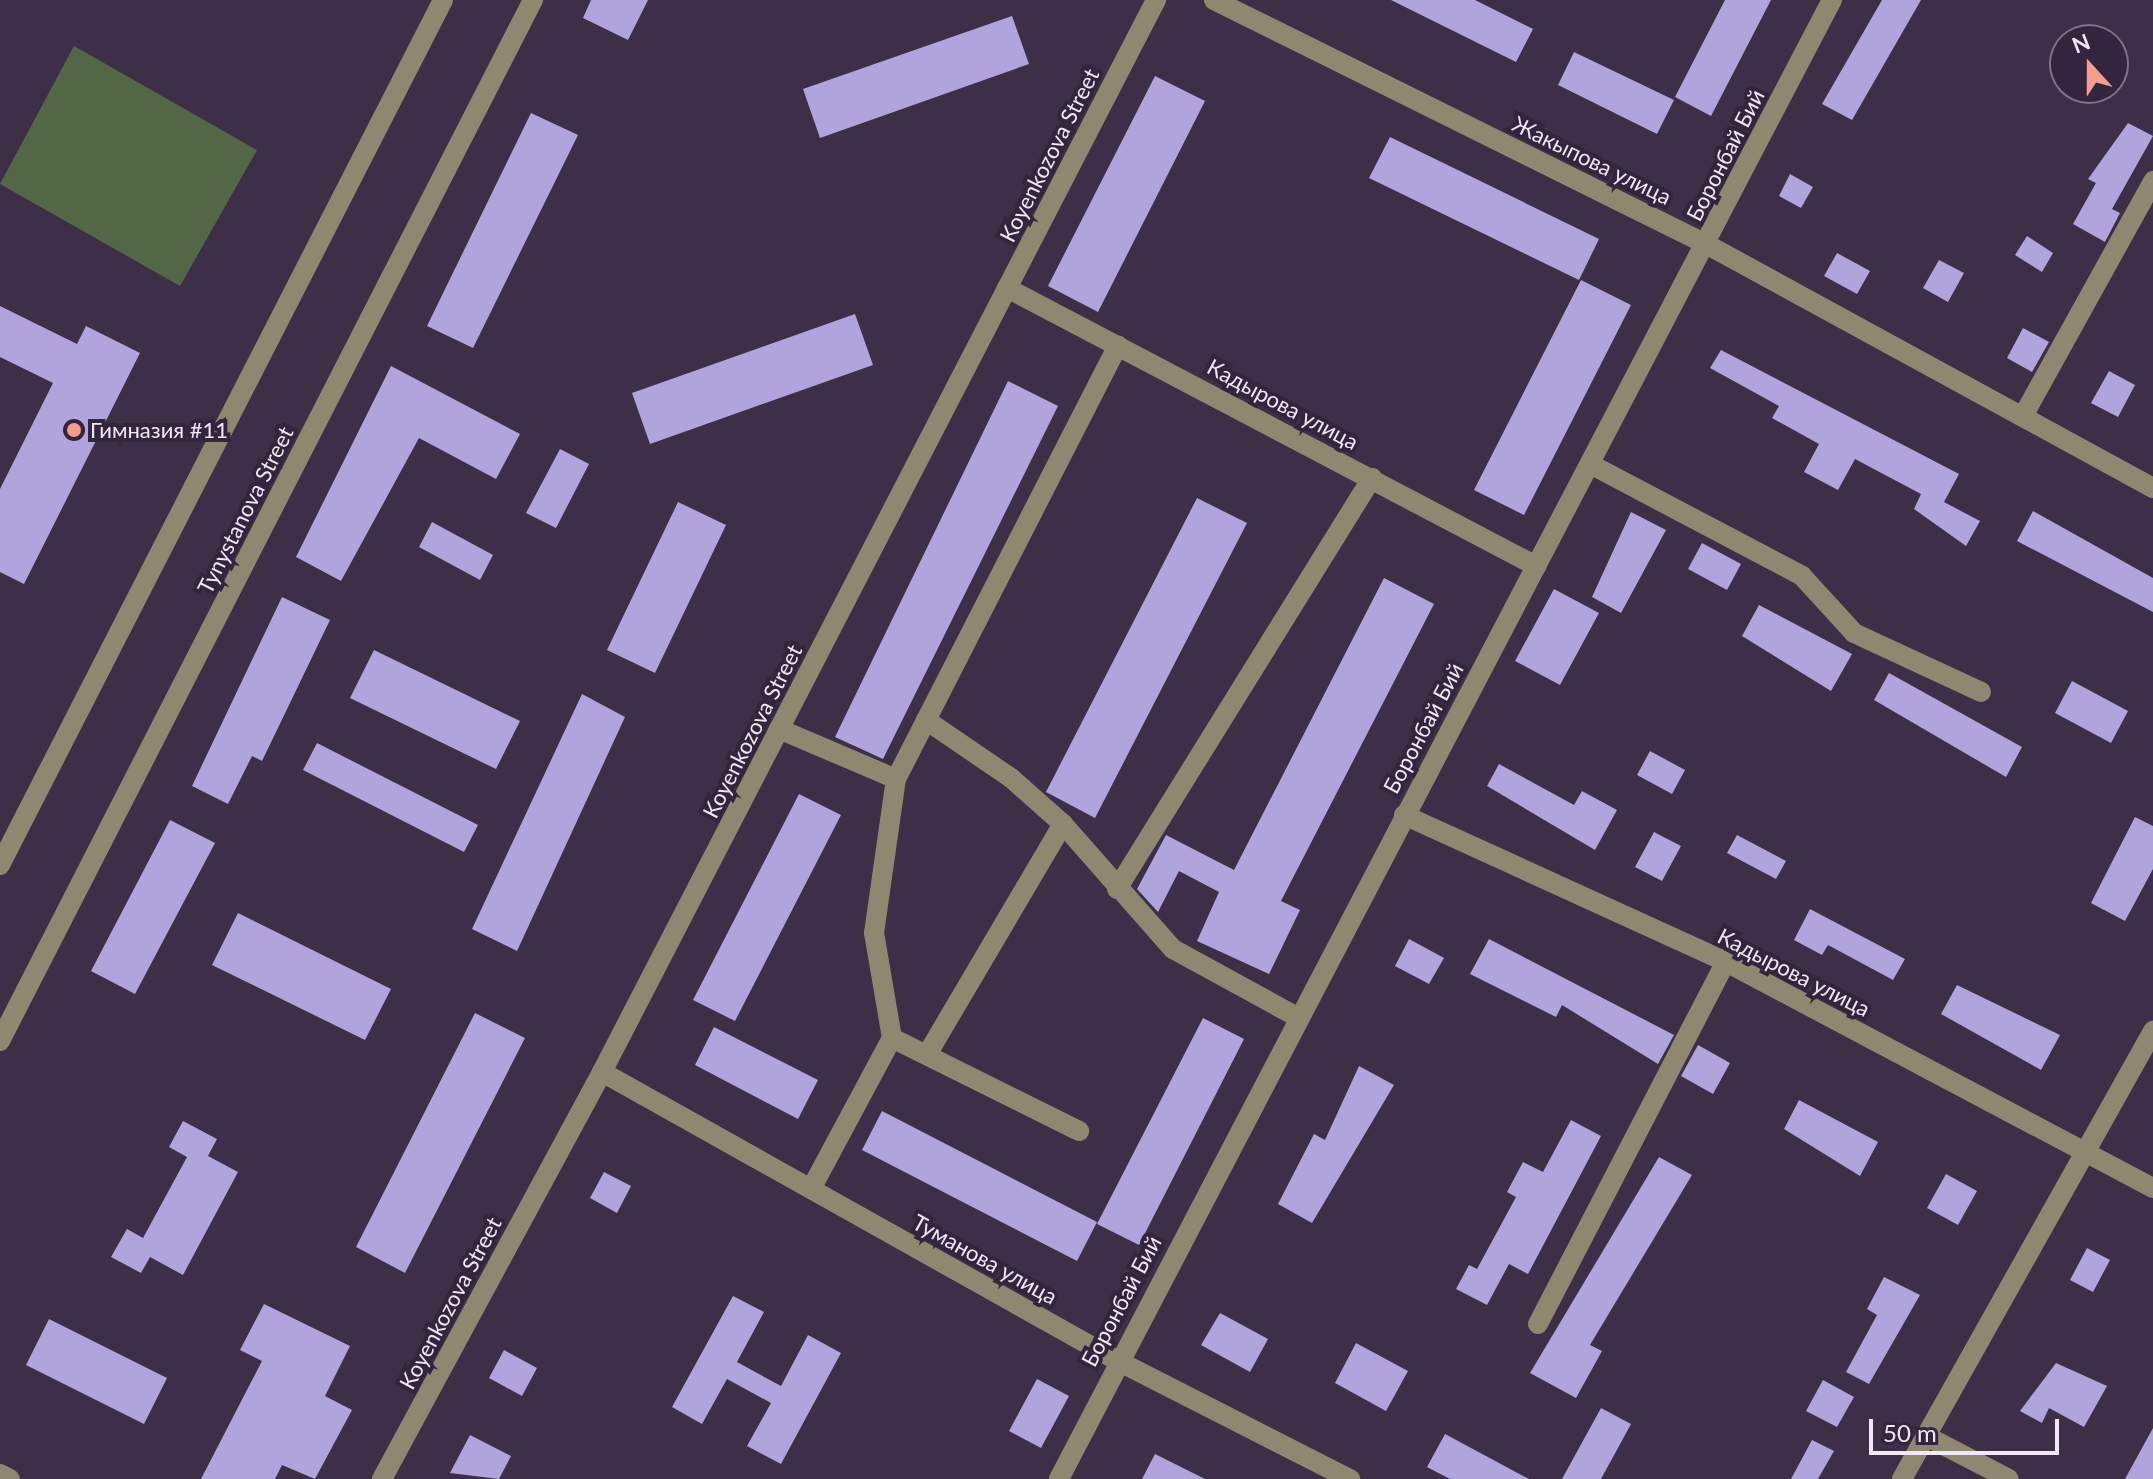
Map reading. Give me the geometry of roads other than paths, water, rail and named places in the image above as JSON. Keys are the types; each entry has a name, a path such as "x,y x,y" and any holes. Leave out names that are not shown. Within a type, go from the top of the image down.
{"street":[{"path":"0,865 443,0"},
{"name":"Tynystanova Street","path":"0,1041 533,0"},
{"name":"Koyenkozova Street","path":"382,1479 602,1072 1156,0"},
{"name":"Жакыпова улица","path":"1214,0 1706,244 2153,488"},
{"name":"Боронбай Бий","path":"1059,1479 1116,1360 1832,0"},
{"path":"2023,416 2153,181"},
{"name":"Кадырова улица","path":"1007,288 1536,566"},
{"path":"811,1189 892,1038 874,933 896,779 1118,346"},
{"path":"1590,464 1802,576 1854,633 1981,692"},
{"path":"1117,889 1372,478"},
{"path":"926,720 1011,778 1063,824 1117,889 1173,949 1297,1017"},
{"path":"779,729 896,779"},
{"name":"Кадырова улица","path":"1404,815 1726,962 2153,1188"},
{"path":"928,1053 1063,824"},
{"path":"1538,1324 1726,962"},
{"path":"1902,1479 2087,1154 2153,1031"},
{"path":"892,1038 928,1053 1079,1131"},
{"name":"Туманова улица","path":"602,1072 1116,1360 1350,1479"},
{"path":"1926,1436 2009,1479"},
{"path":"0,1474 10,1479"}],"place":[{"name":"Гимназия #11","path":"74,430"}]}
